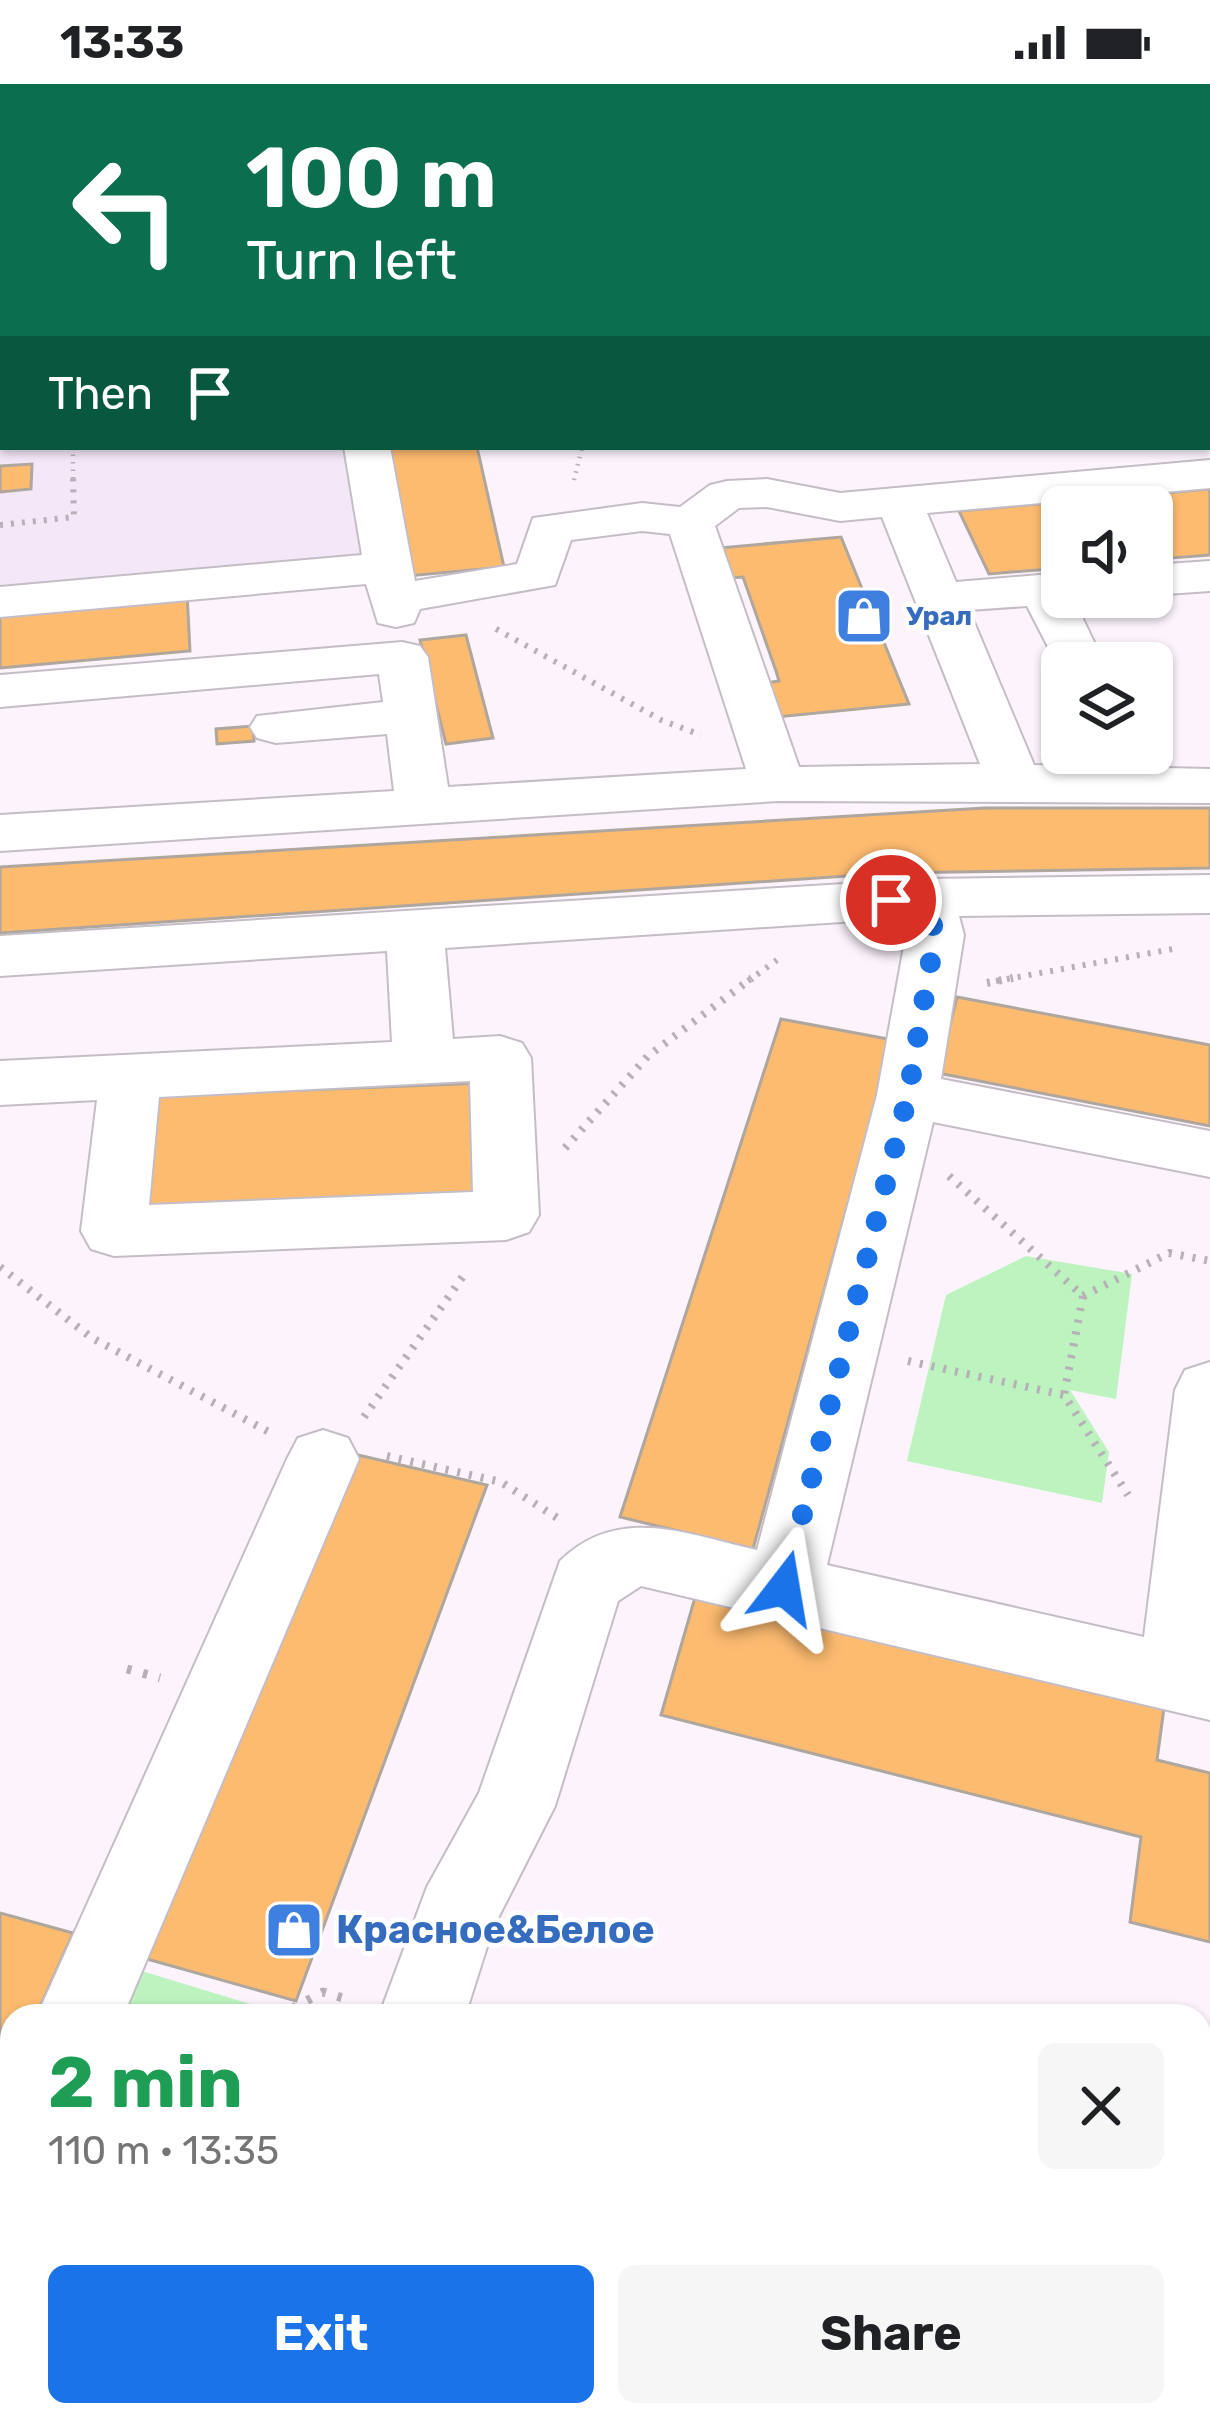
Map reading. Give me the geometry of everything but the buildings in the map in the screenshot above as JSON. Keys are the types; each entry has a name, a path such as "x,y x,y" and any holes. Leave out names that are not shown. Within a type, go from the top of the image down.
{"street":[{"path":"369,450 424,808"},
{"path":"710,450 708,509 778,784"},
{"path":"0,602 538,575 550,528 708,509 767,493 840,507 899,502 1036,467 1182,466"},
{"path":"899,502 1014,781"},
{"path":"1173,578 1210,575"},
{"path":"939,598 1041,590"},
{"path":"0,691 402,657"},
{"path":"276,727 411,716"},
{"path":"0,833 778,784 1014,781 1210,786"},
{"path":"0,956 926,898 1210,893"},
{"path":"784,1588 908,1095 935,935 926,898"},
{"path":"415,932 424,1061"},
{"path":"0,1083 131,1073 500,1058 506,1215 114,1231 131,1073"},
{"path":"908,1095 1210,1154"},
{"path":"426,2004 456,1915 515,1806 586,1583 609,1561 641,1555 1194,1682 1210,1390"},
{"path":"85,2004 333,1453"}],"path":[{"path":"0,525 74,517 73,450"},
{"path":"477,618 642,710 702,736"},
{"path":"333,1453 506,1215 647,1056 856,902"},
{"path":"982,984 1187,946"},
{"path":"934,1162 1082,1296"},
{"path":"1082,1296 1168,1253 1210,1261"},
{"path":"0,1268 20,1287 116,1349 333,1453 501,1482 540,1502 609,1561"},
{"path":"1082,1296 1064,1395 1133,1504"},
{"path":"908,1361 1064,1395"}],"shaded area":[{"path":"0,450 345,450 366,557 5,590 0,586"}],"green space":[{"path":"1026,1256 1132,1274 1116,1399 1070,1390 1109,1452 1102,1503 907,1461 946,1295"},
{"path":"135,1969 250,2004 120,2004"}],"place":[{"name":"Урал","path":"864,616"},
{"name":"Красное&Белое","path":"294,1930"}],"route":[{"path":"784,1588 908,1095 935,935 926,898 891,900"}]}
